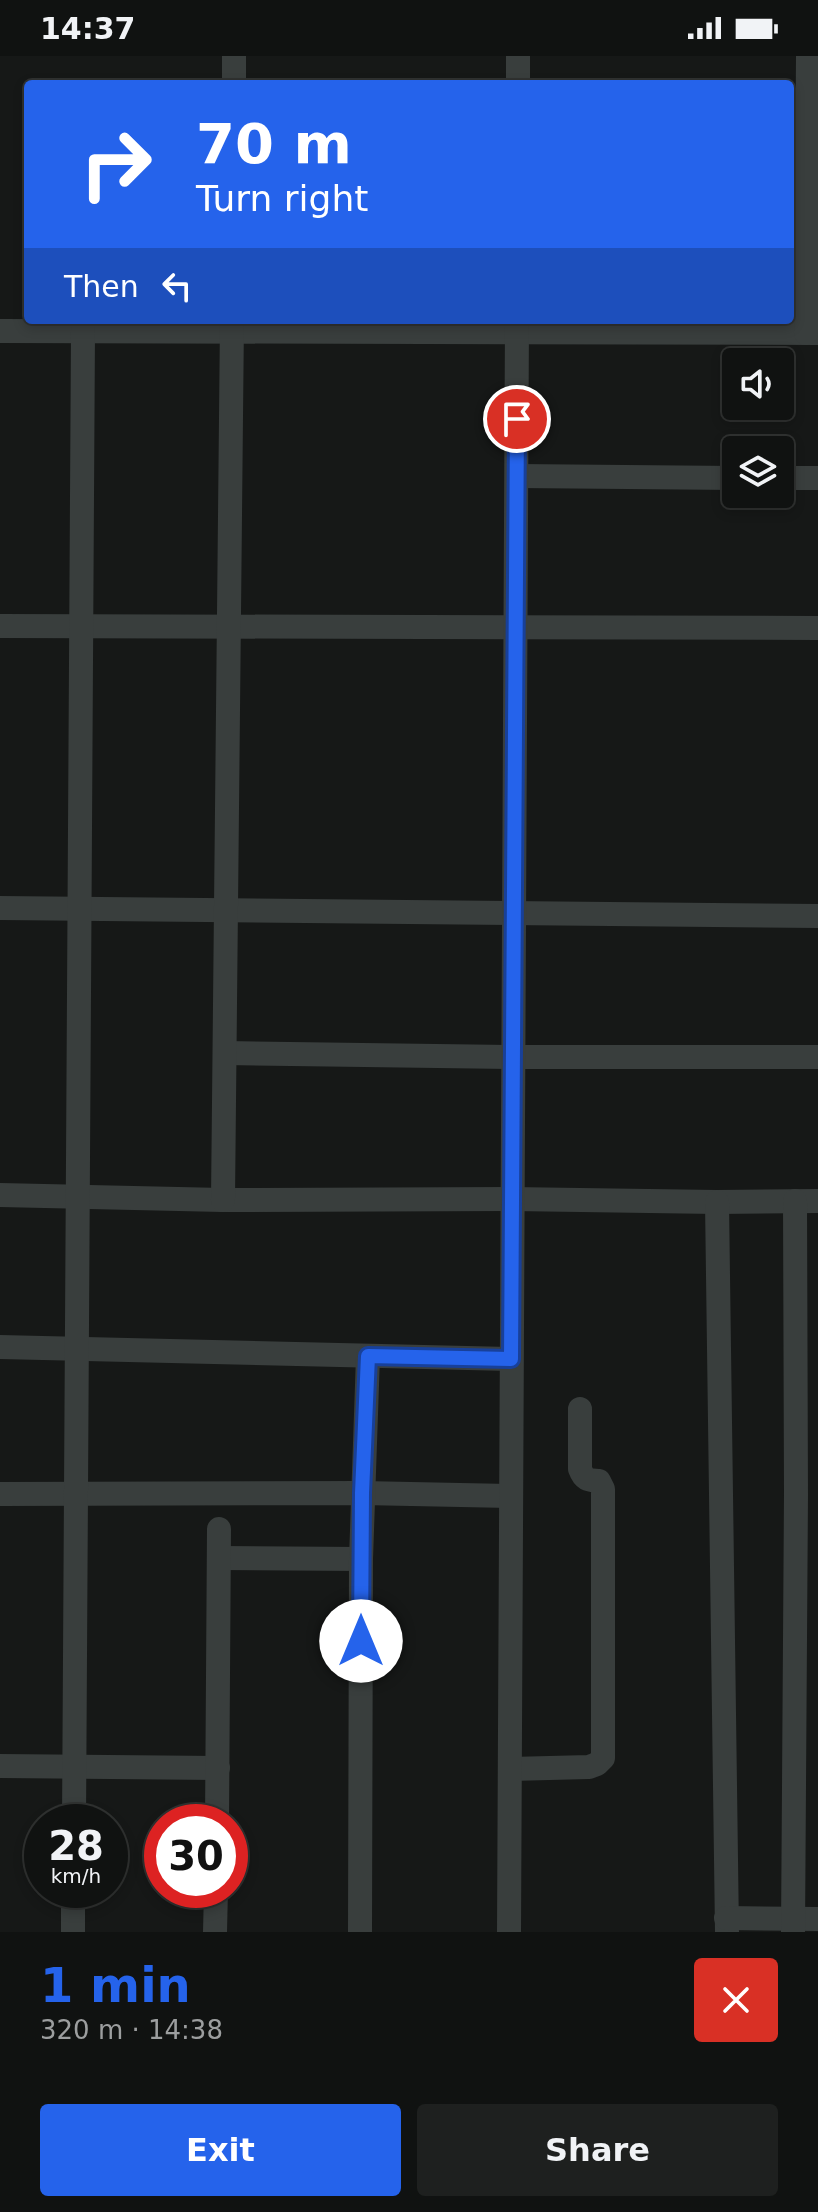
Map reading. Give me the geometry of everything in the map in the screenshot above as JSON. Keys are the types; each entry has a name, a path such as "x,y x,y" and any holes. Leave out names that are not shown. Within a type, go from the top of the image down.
{"street":[{"path":"234,56 234,80"},
{"path":"518,56 518,80"},
{"path":"0,331 232,326 517,326 812,333 808,56"},
{"path":"223,1200 232,326"},
{"path":"509,1932 517,326"},
{"path":"74,1804 83,331"},
{"path":"517,476 722,478"},
{"path":"794,478 818,478"},
{"path":"0,626 818,628"},
{"path":"0,908 818,916"},
{"path":"225,1053 818,1057"},
{"path":"0,1195 223,1200 806,1201 806,1775 793,1926"},
{"path":"717,1202 726,1925 793,1926 818,1919"},
{"path":"0,1347 511,1359"},
{"path":"360,1932 361,1559 368,1356"},
{"path":"510,1769 589,1767 603,1758 603,1489 599,1481 587,1480 580,1469 580,1409"},
{"path":"0,1494 362,1493 510,1496"},
{"path":"217,1804 219,1529"},
{"path":"219,1558 361,1559"},
{"path":"0,1766 218,1768"},
{"path":"73,1908 73,1932"},
{"path":"215,1932 216,1908"}],"route":[{"path":"361,1641 362,1493 368,1356 511,1359 517,419"}]}
